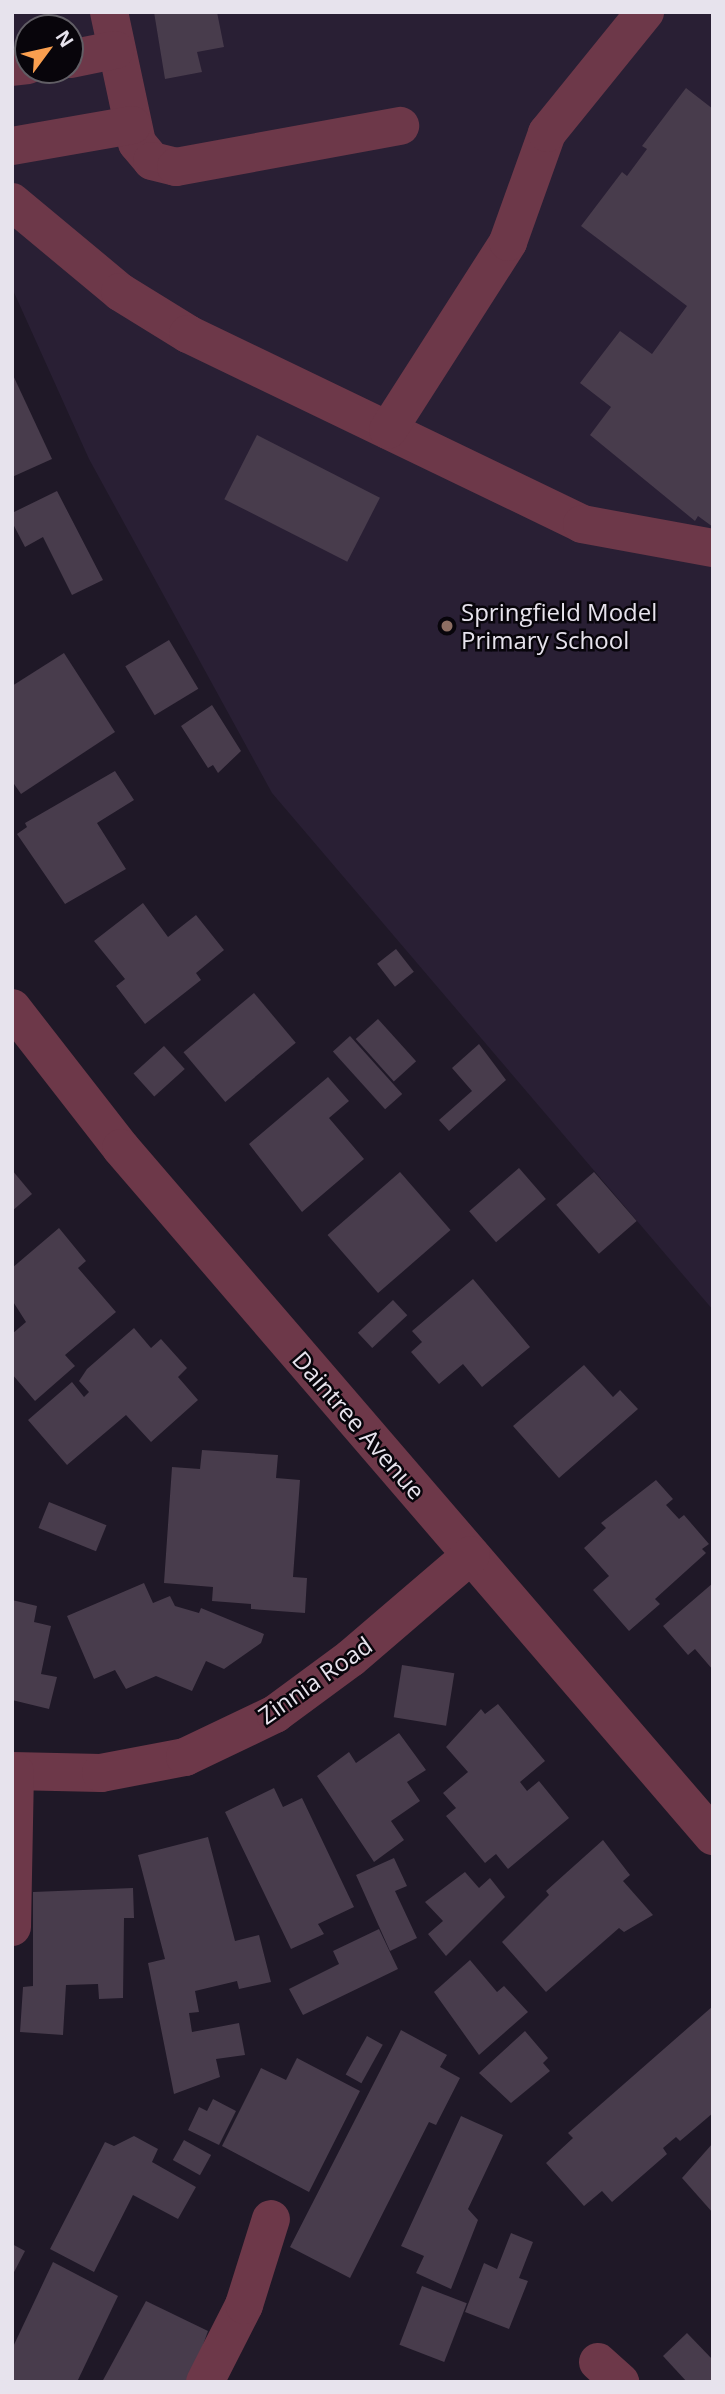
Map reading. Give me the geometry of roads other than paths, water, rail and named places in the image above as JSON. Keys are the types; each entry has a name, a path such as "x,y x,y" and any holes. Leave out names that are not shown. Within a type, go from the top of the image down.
{"street":[{"path":"108,12 137,143 152,161 176,167 400,126"},
{"path":"388,430 508,242 547,132 645,12"},
{"path":"84,56 115,50"},
{"path":"12,146 132,125"},
{"path":"12,202 151,315 582,524 713,548"},
{"name":"Daintree Avenue","path":"12,1008 121,1148 713,1836"},
{"name":"Zinnia Road","path":"14,1771 101,1773 185,1757 275,1714 382,1633 471,1555"},
{"path":"12,1927 14,1771"},
{"path":"205,2382 244,2305 271,2219"}],"place":[{"name":"Springfield Model Primary School","path":"447,626"}]}
